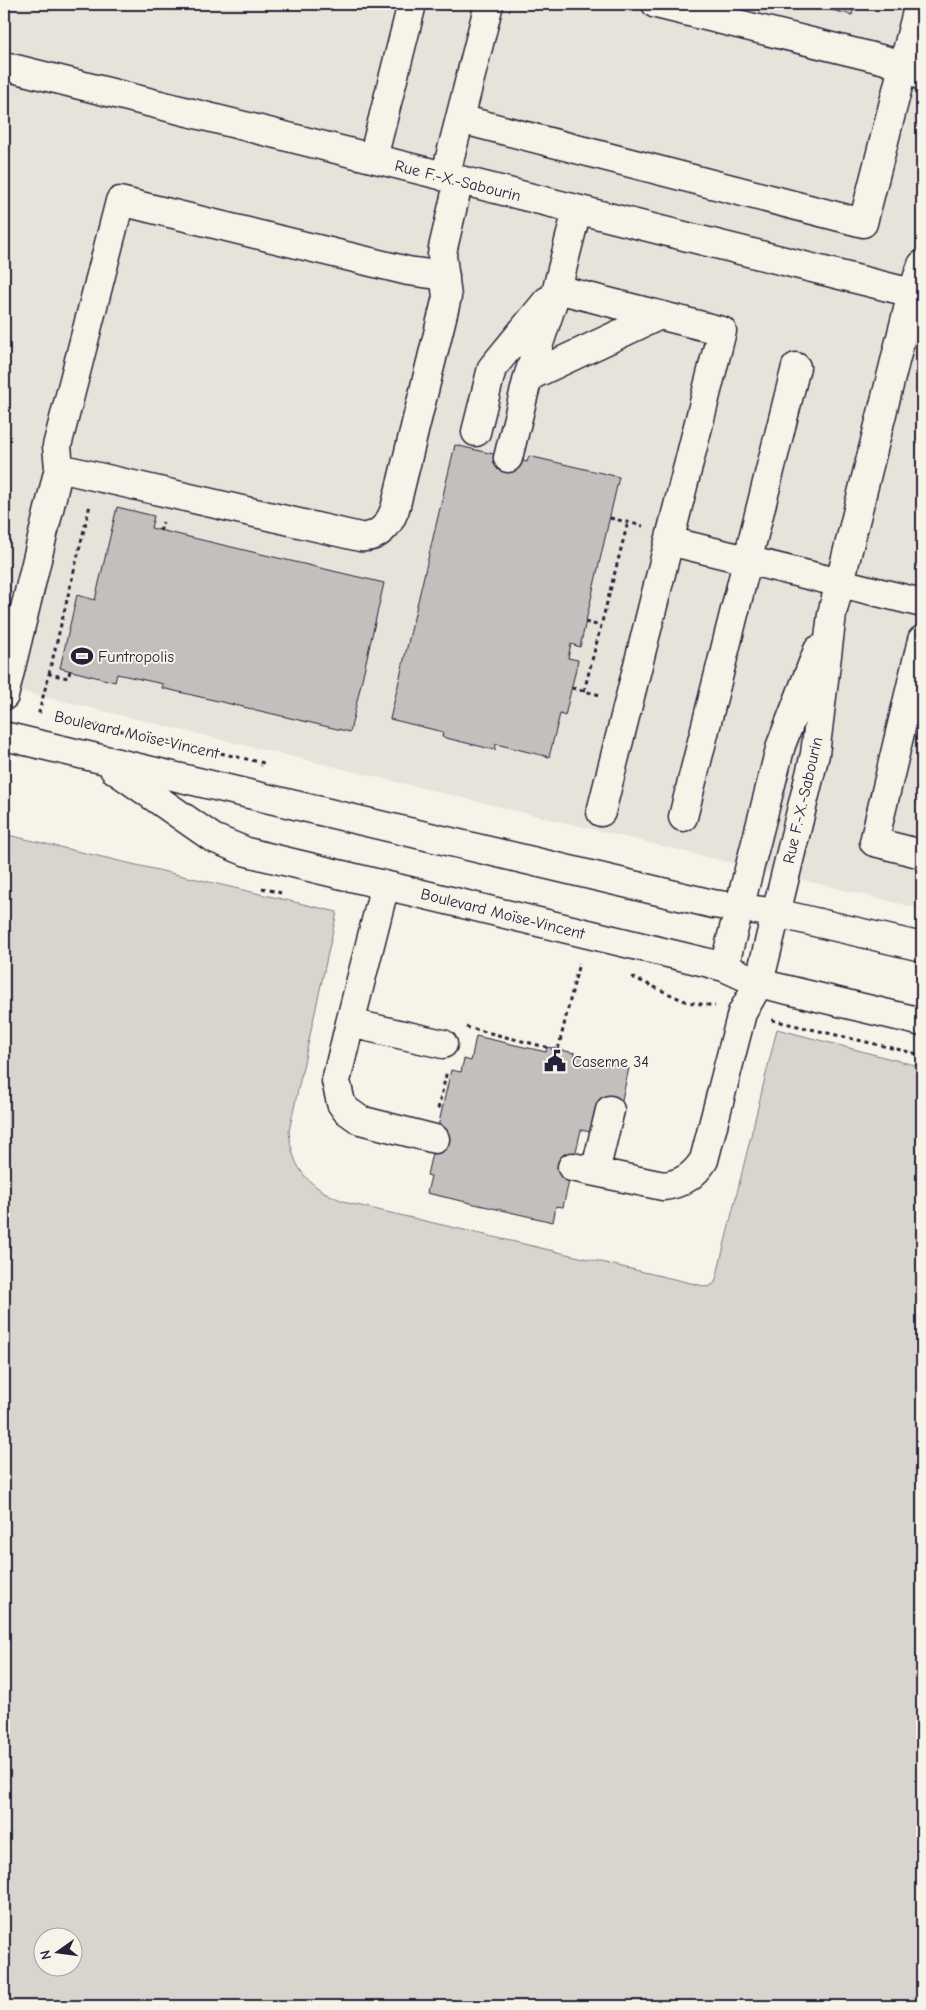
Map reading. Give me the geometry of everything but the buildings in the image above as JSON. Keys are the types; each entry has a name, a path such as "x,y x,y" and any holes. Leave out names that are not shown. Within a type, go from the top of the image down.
{"street":[{"path":"373,158 412,4"},
{"path":"59,468 360,537 366,538 378,534 391,519 395,509 447,297 443,248 460,119 489,4"},
{"path":"656,4 885,60 913,72"},
{"path":"460,119 863,223 913,72 919,4"},
{"name":"Rue F.-X.-Sabourin","path":"4,66 917,293"},
{"path":"4,696 59,468 57,446 120,201 408,271 445,276"},
{"path":"508,458 528,377 557,289 578,210"},
{"name":"Rue F.-X.-Sabourin","path":"724,967 781,745 832,614 917,293 922,265"},
{"path":"557,289 722,331 601,812"},
{"path":"476,432 492,368 557,289"},
{"path":"528,377 660,315"},
{"path":"683,817 796,367"},
{"path":"669,541 922,603"},
{"name":"Rue F.-X.-Sabourin","path":"610,1110 584,1169 663,1186 680,1183 694,1174 704,1160 742,1013 759,983 816,754 832,614"},
{"path":"922,640 874,842 922,854"},
{"name":"Boulevard Moïse-Vincent","path":"4,736 103,761 230,789 713,904 776,913 922,947"},
{"name":"Boulevard Moïse-Vincent","path":"103,761 214,838 232,847 724,967 759,983 922,1022"},
{"path":"385,885 336,1081 341,1103 346,1110 360,1120 435,1139"},
{"path":"724,967 742,1013"},
{"path":"350,1023 452,1047"}],"path":[{"path":"70,671 68,678 49,674 88,510 94,502"},
{"path":"610,518 647,527"},
{"path":"584,691 628,522"},
{"path":"585,622 601,626"},
{"name":"Boulevard Moïse-Vincent","path":"49,674 39,712 264,763"},
{"path":"572,688 607,697"},
{"name":"Boulevard Moïse-Vincent","path":"452,1047 465,1027 558,1050 580,963 570,960"},
{"path":"627,975 687,1002 709,1005"},
{"path":"779,1022 922,1055"},
{"path":"441,1096 452,1047"}],"shaded area":[{"path":"4,4 922,4 922,909 4,687"},
{"path":"4,834 337,912 289,1131 294,1158 306,1178 324,1192 348,1203 708,1287 715,1283 777,1029 922,1067 922,2006 4,2006"}],"place":[{"name":"Funtropolis","path":"82,656"},
{"name":"Caserne 34","path":"555,1061"}]}
